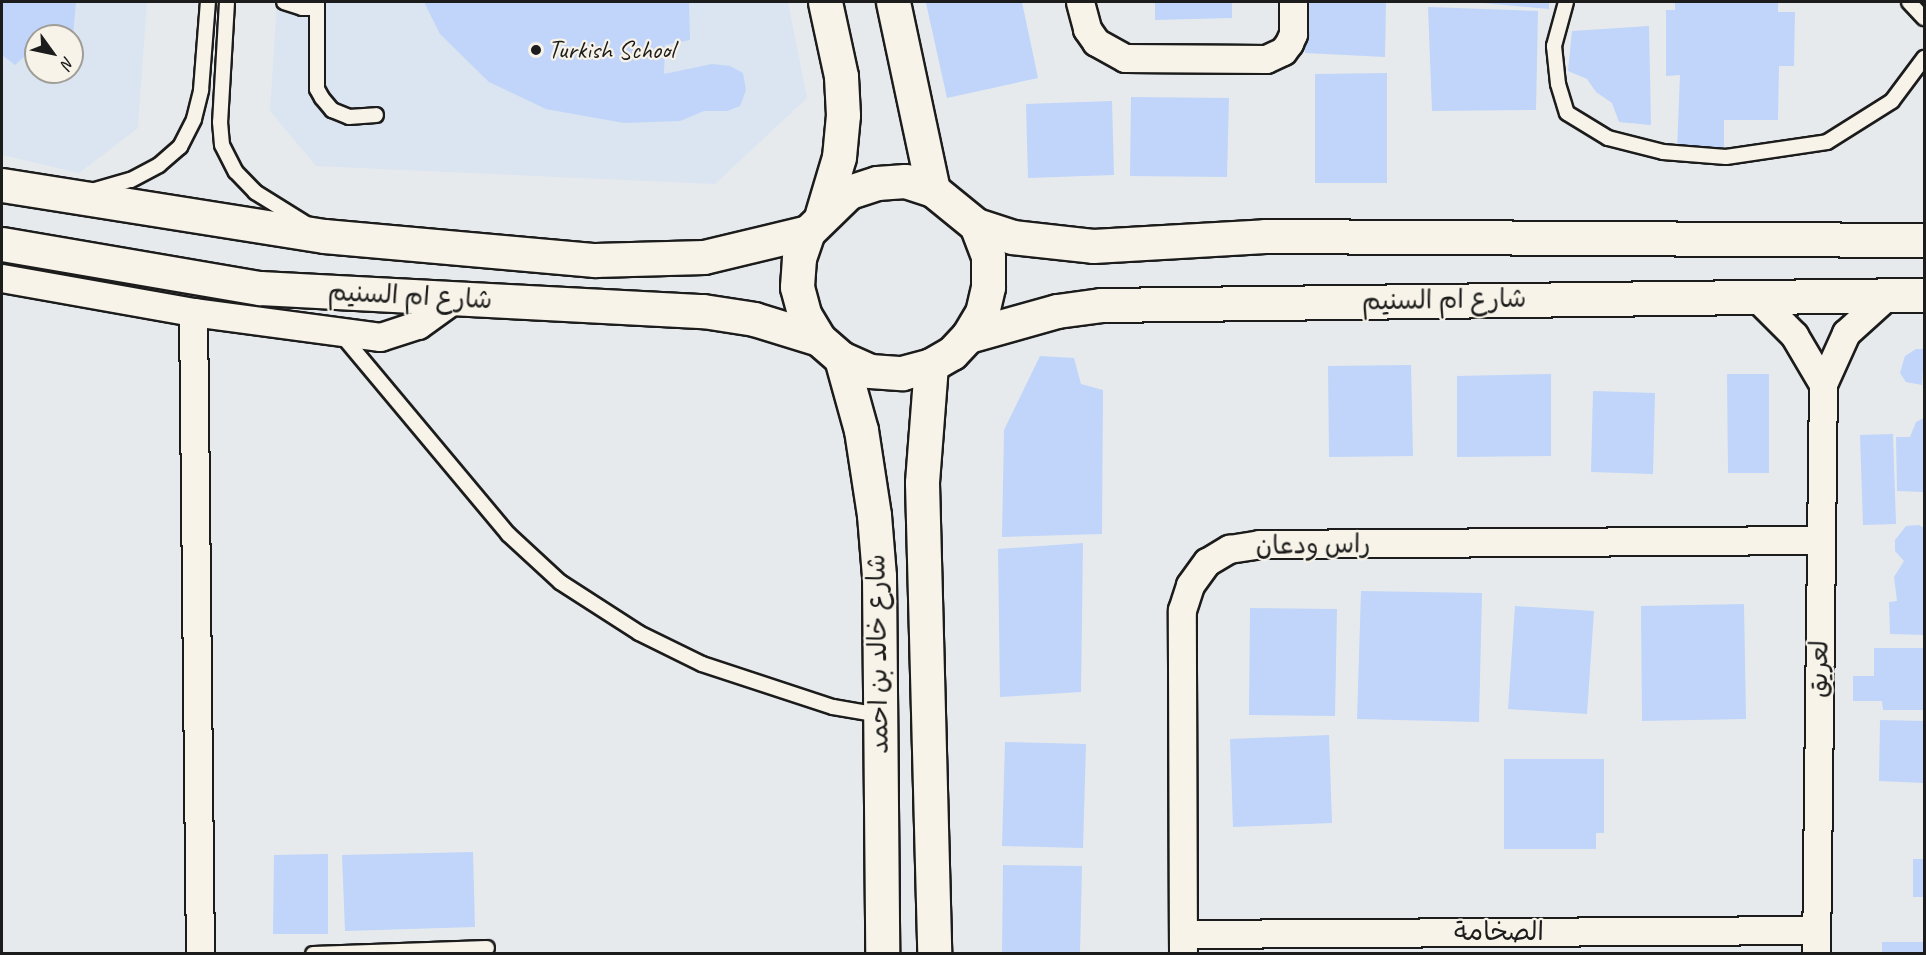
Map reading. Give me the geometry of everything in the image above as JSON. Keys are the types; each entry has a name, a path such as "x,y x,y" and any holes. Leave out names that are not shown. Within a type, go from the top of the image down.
{"main road":[{"path":"825,2 841,76 843,115 839,157 815,223 799,258 797,287 804,315 830,349 870,371 902,373 932,365 952,353 968,336 982,313 988,287 988,256 976,225"},
{"path":"893,2 933,190"},
{"path":"815,223 849,192 877,183 905,181 933,190 976,225 1023,239 1094,246 1265,236 1924,240"},
{"name":"شارع ام السنيم","path":"2,184 324,236 596,260 652,261 704,257 815,223"},
{"name":"شارع ام السنيم","path":"2,244 260,288 703,311 754,319 830,349"},
{"name":"شارع ام السنيم","path":"968,336 1057,310 1101,305 1754,295 1924,295"},
{"name":"شارع خالد بن احمد","path":"830,349 861,430 874,515 880,715 882,954"},
{"name":"شارع خالد بن احمد","path":"932,365 922,483 934,954"}],"street":[{"path":"1080,2 1087,29 1096,42 1125,58 1266,59 1283,51 1289,43 1293,34 1293,2"},
{"path":"2,278 192,312 380,337 418,325 454,299"},
{"path":"1754,295 1794,335 1823,384"},
{"name":"لعريق","path":"1816,942 1823,384 1846,333 1888,295"},
{"path":"192,312 200,954"},
{"name":"راس ودعان","path":"1183,944 1182,610 1190,585 1207,562 1229,549 1259,544 1821,540"},
{"name":"الصخامة","path":"1183,944 1816,942"}],"lane":[{"path":"72,196 130,180 159,165 180,147 194,119 201,90 208,2"},
{"path":"228,2 220,122 222,145 236,172 255,192 324,236"},
{"path":"284,2 302,8 317,5 318,89 322,98 332,110 349,117 376,115"},
{"path":"1566,2 1554,46 1558,84 1567,113 1608,138 1663,152 1726,157 1827,142 1892,101 1924,58"},
{"path":"1910,2 1924,18"},
{"path":"339,332 508,534 560,582 639,633 702,664 833,707 880,715"},
{"path":"313,954 487,948"}],"shaded area":[{"path":"2,2 147,2 138,128 79,173 2,155"},
{"name":"Turkish School","path":"277,2 788,2 807,98 715,184 316,166 270,111"}],"building":[{"path":"2,2 76,2 74,24 24,24 24,57 15,65 2,55"},
{"path":"424,2 689,2 690,40 665,45 664,74 712,64 730,66 743,73 746,90 740,106 727,111 704,111 680,121 624,123 546,109 489,82 440,34"},
{"path":"1022,2 1038,78 947,98 926,3"},
{"path":"1155,2 1232,2 1232,18 1155,20"},
{"path":"1306,2 1386,2 1385,57 1305,53"},
{"path":"1472,2 1549,2 1549,9"},
{"path":"1675,2 1778,2 1778,12 1795,12 1794,66 1779,66 1778,120 1724,120 1724,151 1677,151 1680,75 1666,76 1666,10 1675,10"},
{"path":"1428,7 1538,11 1536,110 1432,111"},
{"path":"1649,26 1651,125 1619,122 1612,103 1596,92 1587,79 1568,71 1572,31"},
{"path":"1387,73 1387,183 1315,183 1315,74"},
{"path":"1131,97 1229,98 1227,177 1130,176"},
{"path":"1112,101 1114,175 1028,178 1026,104"},
{"path":"1916,349 1924,349 1922,385 1906,382 1900,373 1905,356"},
{"path":"1040,356 1074,358 1081,384 1103,390 1102,534 1002,537 1004,430"},
{"path":"1411,365 1413,456 1329,457 1328,366"},
{"path":"1551,374 1551,456 1457,457 1457,376"},
{"path":"1727,374 1769,374 1769,473 1728,473"},
{"path":"1593,391 1655,393 1653,474 1591,472"},
{"path":"1924,418 1924,492 1897,491 1896,437 1910,437 1916,422"},
{"path":"1893,434 1896,524 1863,525 1860,435"},
{"path":"1919,525 1924,528 1924,635 1890,634 1889,602 1897,601 1894,577 1904,561 1895,551 1895,540 1906,526"},
{"path":"1083,543 1081,692 1000,697 998,549"},
{"path":"1361,591 1482,593 1479,722 1357,719"},
{"path":"1744,604 1746,719 1642,721 1641,606"},
{"path":"1515,606 1594,611 1587,714 1508,709"},
{"path":"1250,608 1337,609 1335,716 1249,715"},
{"path":"1874,648 1924,648 1924,710 1883,710 1882,701 1853,701 1853,676 1874,676"},
{"path":"1880,720 1924,721 1924,783 1879,781"},
{"path":"1329,735 1332,823 1233,827 1230,739"},
{"path":"1005,742 1086,744 1083,848 1002,846"},
{"path":"1504,759 1604,759 1604,833 1596,833 1596,849 1504,849"},
{"path":"473,852 475,927 345,931 342,855"},
{"path":"328,854 328,934 273,934 274,855"},
{"path":"1913,859 1924,859 1924,897 1913,897"},
{"path":"1003,865 1082,866 1080,954 1002,954"},
{"path":"1882,942 1924,942 1924,954 1882,954"}],"place":[{"name":"Turkish School","path":"536,50"}]}
